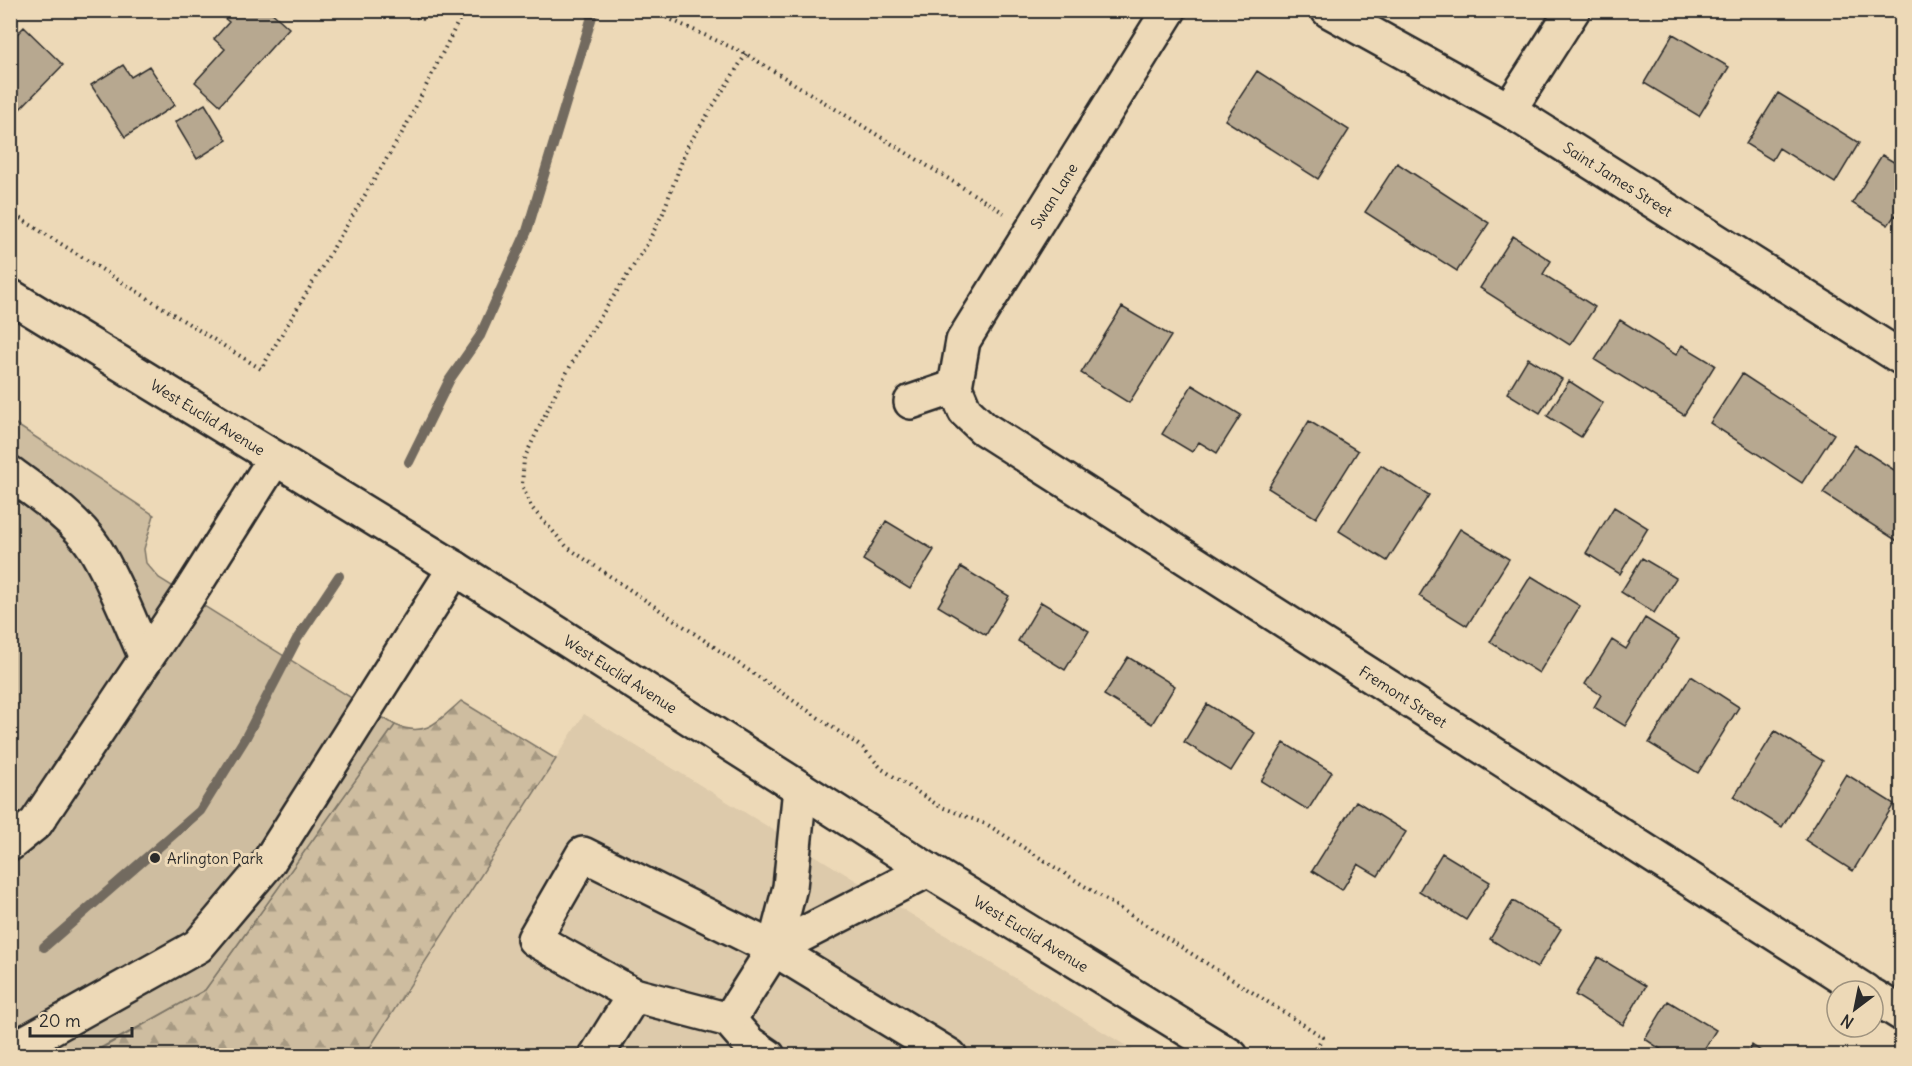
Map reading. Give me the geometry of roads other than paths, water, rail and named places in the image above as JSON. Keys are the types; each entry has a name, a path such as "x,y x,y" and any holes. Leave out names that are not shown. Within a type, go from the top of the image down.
{"street":[{"name":"Swan Lane","path":"955,387 963,341 1169,10"},
{"name":"Saint James Street","path":"1328,10 1509,110 1902,358"},
{"path":"1509,110 1573,10"},
{"name":"West Euclid Avenue","path":"10,296 455,568 928,870 1231,1056"},
{"path":"910,402 955,387"},
{"name":"Fremont Street","path":"955,387 964,411 983,428 1846,979"},
{"path":"10,844 36,823 188,596 275,458"},
{"path":"10,473 63,513 93,546 146,657"},
{"path":"10,1051 198,946 268,863 455,568"},
{"path":"729,1020 774,949 790,886 800,788"},
{"path":"768,1056 748,1043 729,1020 634,995 534,939 582,854 774,949 950,1056"},
{"path":"774,949 928,870"},
{"path":"596,1056 634,995"},
{"path":"1885,1003 1902,1014"}],"waterway":[{"path":"409,462 450,379 480,336 527,231 594,10"},
{"path":"44,947 200,811 246,737 297,639 339,576"}],"place":[{"name":"Arlington Park","path":"155,858"}]}
